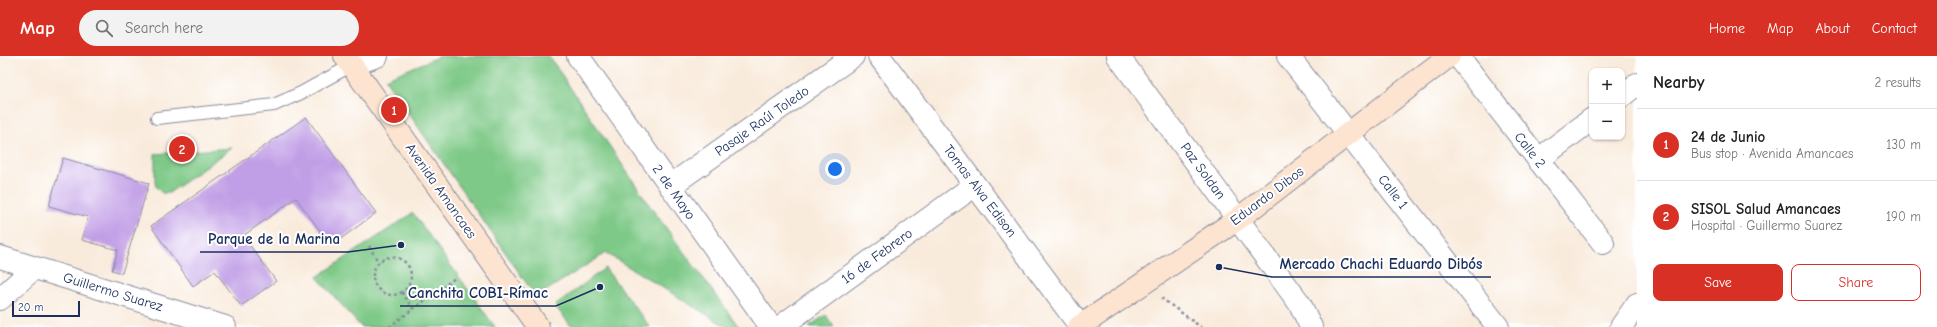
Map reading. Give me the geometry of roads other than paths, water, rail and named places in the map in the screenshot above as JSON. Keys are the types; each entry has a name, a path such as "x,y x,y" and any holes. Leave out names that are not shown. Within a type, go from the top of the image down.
{"street":[{"path":"348,61 377,56"},
{"name":"2 de Mayo","path":"578,56 771,327"},
{"name":"Pasaje Raúl Toledo","path":"670,186 853,56"},
{"name":"Tomas Alva Edison","path":"879,56 1079,327"},
{"name":"Paz Soldan","path":"1118,56 1300,304 1311,327"},
{"name":"Calle 1","path":"1288,56 1498,327"},
{"name":"Eduardo Dibos","path":"1079,327 1238,219 1449,56"},
{"name":"Calle 2","path":"1458,56 1603,243"},
{"name":"Avenida Amancaes","path":"348,61 538,327"},
{"path":"1625,94 1637,84"},
{"path":"1538,160 1589,121"},
{"name":"16 de Febrero","path":"780,327 975,185"},
{"name":"Guillermo Suarez","path":"0,257 225,327"},
{"path":"0,299 34,268"},
{"path":"1621,327 1637,304"}],"lane":[{"path":"158,118 274,105 301,94 348,61"}],"place":[{"name":"24 de Junio","path":"394,110"},
{"name":"SISOL Salud Amancaes","path":"182,149"},
{"name":"Parque de la Marina","path":"401,245"},
{"name":"Mercado Chachi Eduardo Dibós","path":"1219,267"},
{"name":"Canchita COBI-Rímac","path":"600,287"}]}
